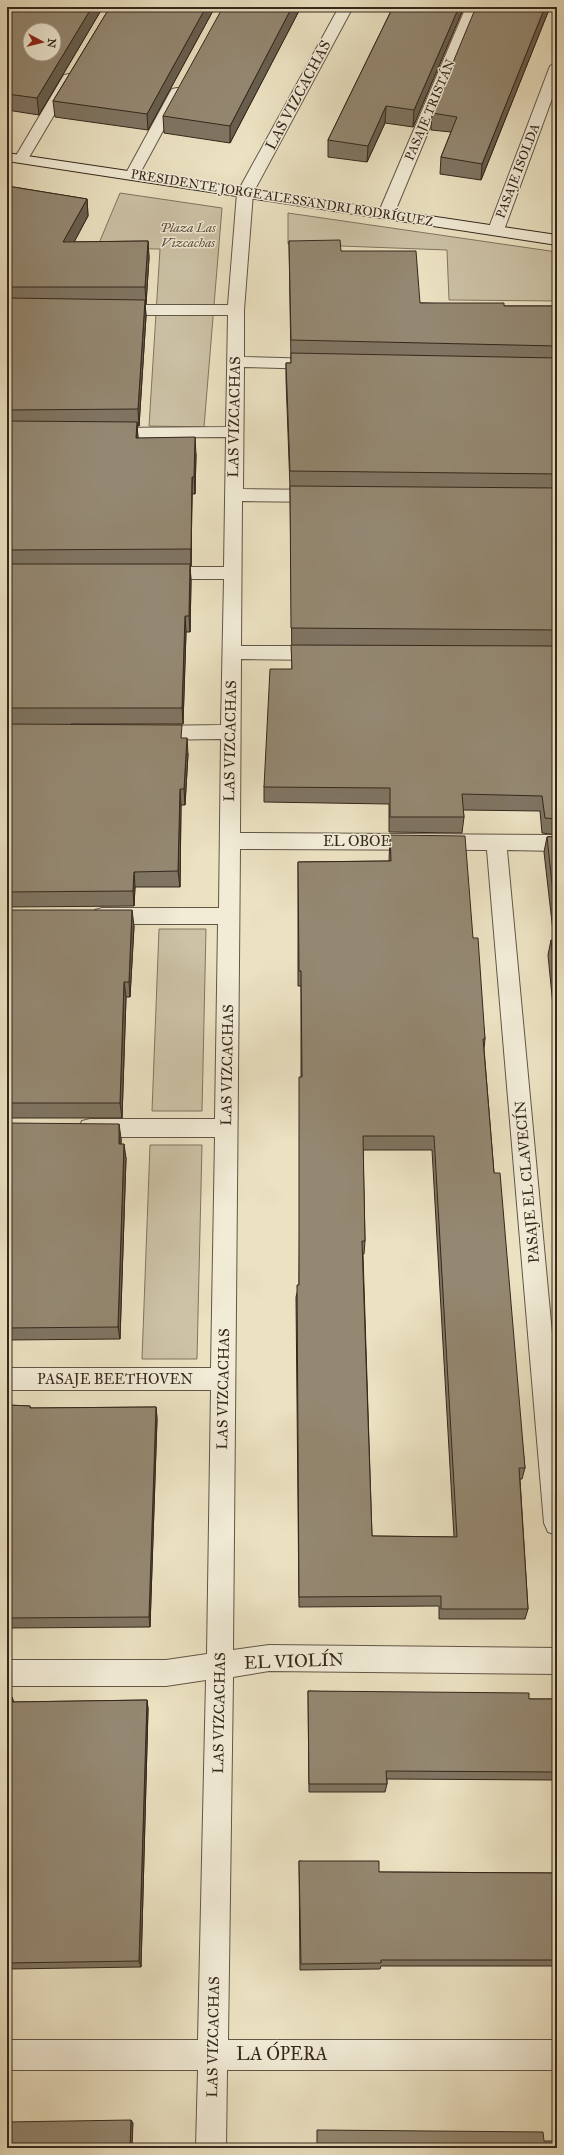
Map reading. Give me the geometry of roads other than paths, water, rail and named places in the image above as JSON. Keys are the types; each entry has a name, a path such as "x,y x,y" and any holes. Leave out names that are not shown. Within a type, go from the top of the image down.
{"street":[{"name":"LAS VIZCACHAS","path":"211,2148 220,1665 234,362 236,310 245,193 346,7"},
{"name":"PASAJE TRISTÁN","path":"386,214 473,7"},
{"path":"14,158 76,66"},
{"name":"PASAJE ISOLDA","path":"496,230 557,66"},
{"path":"132,176 183,81"},
{"name":"PRESIDENTE JORGE ALESSANDRI RODRÍGUEZ","path":"14,158 557,240"},
{"path":"102,310 236,310"},
{"path":"234,362 336,364"},
{"path":"93,433 234,432"},
{"path":"233,495 336,496"},
{"path":"147,573 232,573"},
{"path":"231,652 342,654"},
{"path":"134,733 230,732"},
{"name":"EL OBOE","path":"229,841 557,843"},
{"name":"PASAJE EL CLAVECÍN","path":"496,842 557,1523"},
{"path":"86,916 228,916"},
{"path":"68,1128 226,1128"},
{"name":"PASAJE BEETHOVEN","path":"7,1379 223,1379"},
{"name":"EL VIOLÍN","path":"7,1673 166,1672 269,1658 557,1662"},
{"name":"LA ÓPERA","path":"7,2054 557,2055"}],"park label":[{"name":"Plaza Las Vizcachas","path":"188,236"}]}
